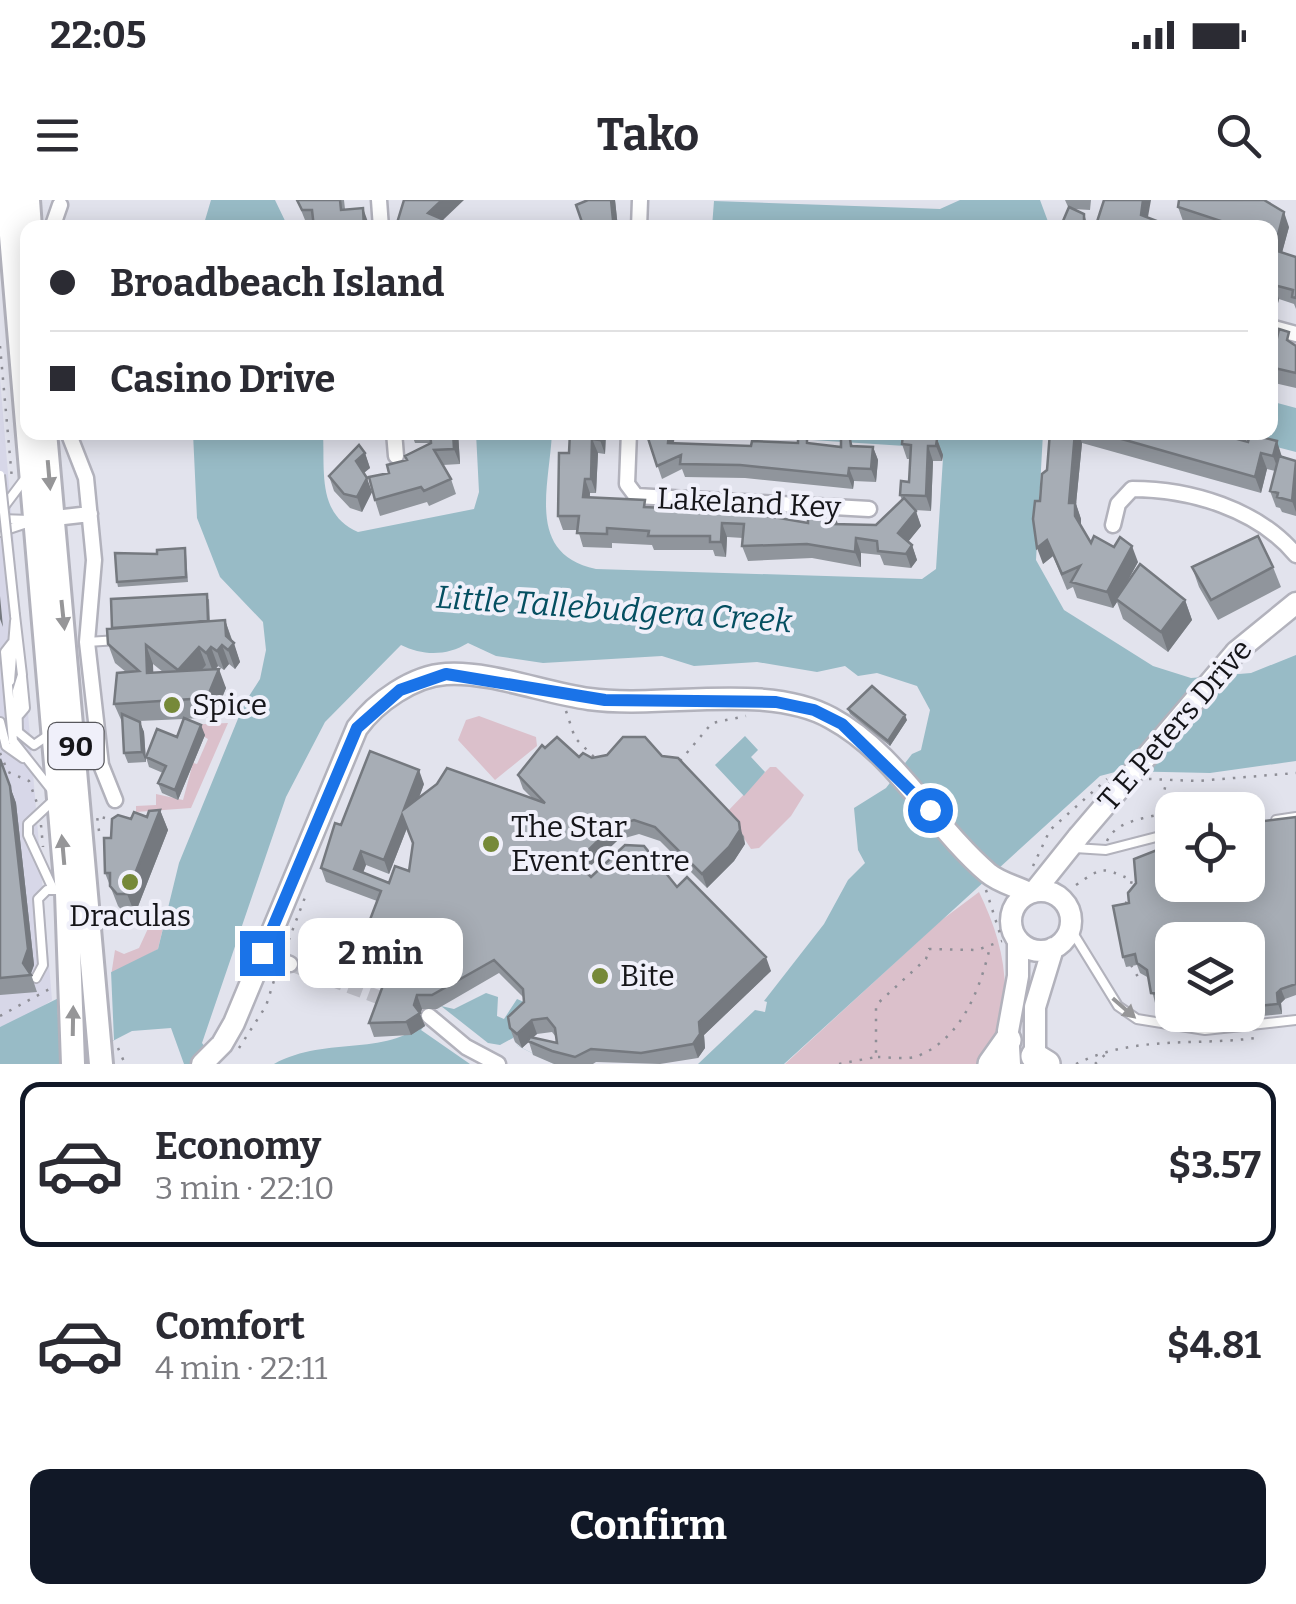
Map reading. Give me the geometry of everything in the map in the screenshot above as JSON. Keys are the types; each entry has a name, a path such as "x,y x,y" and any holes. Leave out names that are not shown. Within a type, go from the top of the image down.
{"highway":[{"path":"991,1064 1027,1058"}],"main road":[{"name":"90","path":"8,200 13,230 20,479 43,519 75,980 73,1062"},
{"name":"90","path":"13,230 28,200"},
{"name":"90","path":"45,440 43,519 59,796 60,891 75,980 104,1051"}],"street":[{"path":"55,220 60,205"},
{"path":"71,440 86,478 90,514 94,560 87,642 103,777 116,800"},
{"path":"395,440 396,456"},
{"name":"Lakeland Key","path":"629,440 630,491 644,498 869,509"},
{"path":"1113,526 1118,504 1132,489 1156,489 1248,515 1296,555"},
{"path":"43,519 90,514"},
{"name":"T E Peters Drive","path":"1032,886 1071,846 1236,652 1296,603"},
{"path":"208,1058 278,959 357,728 386,700 433,676 475,676 605,700 798,706 842,724 885,762 987,880 1011,918 1018,941 1027,1058"},
{"path":"1027,1058 1035,1007 1053,948 1070,928 1071,846"},
{"path":"987,880 1069,892"},
{"path":"1011,918 1016,903 1032,886"},
{"path":"1018,941 1034,950 1053,948"},
{"path":"429,1016 466,1047 498,1064"}],"lane":[{"path":"0,474 1,515 22,675 17,690 19,735 29,744 37,744 54,731"},
{"path":"1,515 20,479"},
{"path":"1,515 43,519"},
{"path":"0,532 43,519"},
{"path":"16,615 12,643 5,652 12,736 59,796 32,815 28,824 28,835 60,891 38,899 42,965 36,978"},
{"path":"87,642 122,640"},
{"path":"0,722 6,746 28,760"},
{"path":"1265,821 1296,817"},
{"path":"1071,846 1085,852 1106,850 1155,835"},
{"path":"1070,928 1126,1013 1155,1023"},
{"path":"1265,1025 1296,1020"}],"path":[{"path":"0,346 20,479"},
{"path":"562,706 575,738 593,757 610,764"},
{"path":"667,767 686,759 712,722 756,715"},
{"path":"0,753 8,772 29,781"},
{"path":"1135,778 1166,782 1296,773"},
{"path":"1032,886 1034,858 1050,830 1102,781 1119,776"},
{"path":"1106,850 1111,832 1171,808 1164,792 1166,782"},
{"path":"1069,892 1099,869 1132,880 1124,908"},
{"path":"876,1057 876,1004 926,959 928,949 961,952 1002,941 987,880"},
{"path":"252,1033 309,886"},
{"path":"838,1064 876,1057 916,1058 950,1034 981,985 990,947"},
{"path":"1130,960 1138,977"},
{"path":"0,1016 75,980"},
{"path":"1076,1064 1110,1050 1146,1042 1211,1044 1256,1038 1255,1032"},
{"path":"1094,1064 1110,1050"},
{"path":"104,1051 125,1064"}],"shaded area":[{"path":"0,378 52,1000 25,1018 0,1027"},
{"path":"479,716 536,737 537,746 495,780 458,740 466,720"},
{"path":"228,723 191,808 136,812 136,806 156,805 156,794 183,800 193,763 197,764 208,739 183,725"},
{"path":"770,767 776,767 804,795 791,816 759,848 751,849 727,812"},
{"path":"979,892 996,934 1005,999 1002,1021 985,1064 785,1064 939,922"},
{"path":"163,907 167,911 158,949 111,976 115,950 124,954 139,948 157,909"}],"water":[{"path":"211,200 275,200 285,220 205,220"},
{"path":"960,200 1040,200 1047,220 713,220 714,201 940,209"},
{"path":"1278,403 1296,408 1296,452 1250,440 1278,440"},
{"name":"Little Tallebudgera Creek","path":"193,440 323,440 329,503 345,524 358,532 474,509 479,492 476,440 551,440 547,516 559,549 574,561 596,569 922,579 936,569 943,458 936,448 812,440 1043,440 1036,560 1064,610 1153,666 1191,678 1251,673 1296,655 1296,761 1210,773 1119,771 1100,776 784,1064 698,1064 755,1010 765,1012 764,1001 824,924 848,880 865,863 858,850 854,808 886,788 912,754 921,750 930,710 917,686 877,673 858,676 845,666 817,672 757,662 694,666 662,656 543,663 496,656 468,643 435,653 401,645 325,722 286,797 202,1043 218,1064 184,1064 171,1028 132,1031 68,1064 0,1064 0,1027 158,949 179,863 244,704 260,679 266,650 263,622 220,577 197,518"},
{"path":"745,736 758,750 751,757 765,772 744,796 715,765"},
{"path":"486,993 498,997 497,1016 504,1019 517,999 531,1005 513,1038 518,1046 554,1064 274,1064 318,1050 404,1035 424,1024 441,1006 454,1009"}],"pier":[{"path":"111,971 114,1040 60,1064 57,995"},
{"path":"441,1006 488,1043 500,1045 513,1038 518,1046 554,1064 470,1064 421,1030"}],"building":[{"path":"297,200 340,200 341,210 363,208 364,220 313,220 312,210 302,210"},
{"path":"404,200 442,200 428,213 442,220 398,220"},
{"path":"588,200 611,200 613,220 581,220 576,205"},
{"path":"1104,200 1143,200 1141,215 1154,220 1098,220"},
{"path":"1179,200 1264,200 1284,212 1278,235 1278,220 1218,220 1178,207"},
{"path":"1069,207 1084,214 1084,220 1063,220"},
{"path":"1278,251 1296,257 1296,298 1292,297 1293,290 1278,286"},
{"path":"1279,329 1289,332 1287,340 1296,346 1296,373 1278,369"},
{"path":"431,440 453,440 454,449 434,450 451,479 424,491 421,487 375,500 369,477 389,473 387,465 407,460 405,456"},
{"path":"570,440 592,440 591,479 585,479 583,497 645,500 644,507 739,511 808,523 808,514 822,516 823,511 833,510 832,524 876,525 904,498 916,511 898,533 912,545 906,554 878,551 877,541 856,538 855,552 807,544 742,546 744,524 722,523 721,542 710,542 710,536 648,536 649,531 607,528 607,534 577,533 579,516 558,516 559,453 569,453"},
{"path":"649,440 751,446 752,441 807,440 841,447 841,440 850,440 851,446 873,447 871,469 849,468 848,476 740,465 680,464 681,455 657,466"},
{"path":"902,440 937,440 936,446 928,446 926,496 900,495 901,481 909,482 911,445 902,444"},
{"path":"1049,440 1074,440 1069,503 1075,503 1075,516 1091,543 1094,536 1114,547 1120,537 1132,546 1107,592 1071,582 1080,566 1062,574 1047,540 1037,548 1035,501 1040,501 1042,474 1047,470"},
{"path":"1125,440 1277,441 1273,456 1261,453 1255,477"},
{"path":"359,445 365,453 356,461 367,478 357,497 344,494 329,476"},
{"path":"1279,456 1296,461 1292,501 1270,491"},
{"path":"1258,536 1273,567 1211,600 1192,567"},
{"path":"185,548 186,577 117,582 115,553 157,554 157,550"},
{"path":"1140,564 1185,600 1161,632 1116,599"},
{"path":"207,594 208,621 112,628 111,599"},
{"path":"225,620 226,636 234,643 228,650 222,645 217,651 211,647 206,653 199,647 178,670 146,645 147,673 219,669 207,698 114,704 117,673 139,671 108,644 107,629"},
{"path":"872,686 905,715 888,741 848,709"},
{"path":"122,714 140,722 142,752 124,753"},
{"path":"184,718 201,725 175,790 158,783 166,766 146,757 157,729 177,737"},
{"path":"557,737 579,757 583,753 592,758 607,755 623,737 645,737 662,756 678,758 739,822 740,830 729,847 702,874 655,827 634,820 613,826 576,862 591,877 625,845 644,846 677,887 687,877 766,957 699,1022 700,1034 693,1044 641,1053 591,1049 575,1057 528,1041 530,1037 557,1043 555,1028 547,1018 532,1020 517,1034 510,1028 508,1017 524,1002 523,989 494,960 432,995 417,995 414,1005 420,1013 406,1022 369,1023 391,964 358,951 381,891 321,868 335,823 341,825 370,751 419,770 404,809 437,784 447,768 545,803 518,775 542,745 545,748","holes":["402,815 413,843 409,871 395,866 389,883 354,869 361,851 384,860"]},
{"path":"0,759 10,786 28,949 23,963 31,975 0,978"},
{"path":"160,810 127,894 117,894 110,886 110,873 105,873 104,838 111,838 112,819 118,815 131,819 134,812 147,817 149,811"},
{"path":"1296,817 1296,984 1277,993 1278,1004 1265,1005 1265,922 1155,922 1155,993 1151,993 1147,970 1137,963 1135,954 1123,957 1113,906 1129,903 1128,893 1136,883 1134,859 1155,851 1155,902 1265,902 1265,821"}],"tunnel":[{"path":"290,964 429,1016"}],"place":[{"name":"Spice","path":"172,705"},
{"name":"The Star Event Centre","path":"491,844"},
{"name":"Draculas","path":"130,882"},
{"name":"Bite","path":"600,976"}],"route":[{"path":"262,953 357,728 372,710 400,690 433,676 475,676 605,700 776,702 814,710 842,724 930,810"}]}
